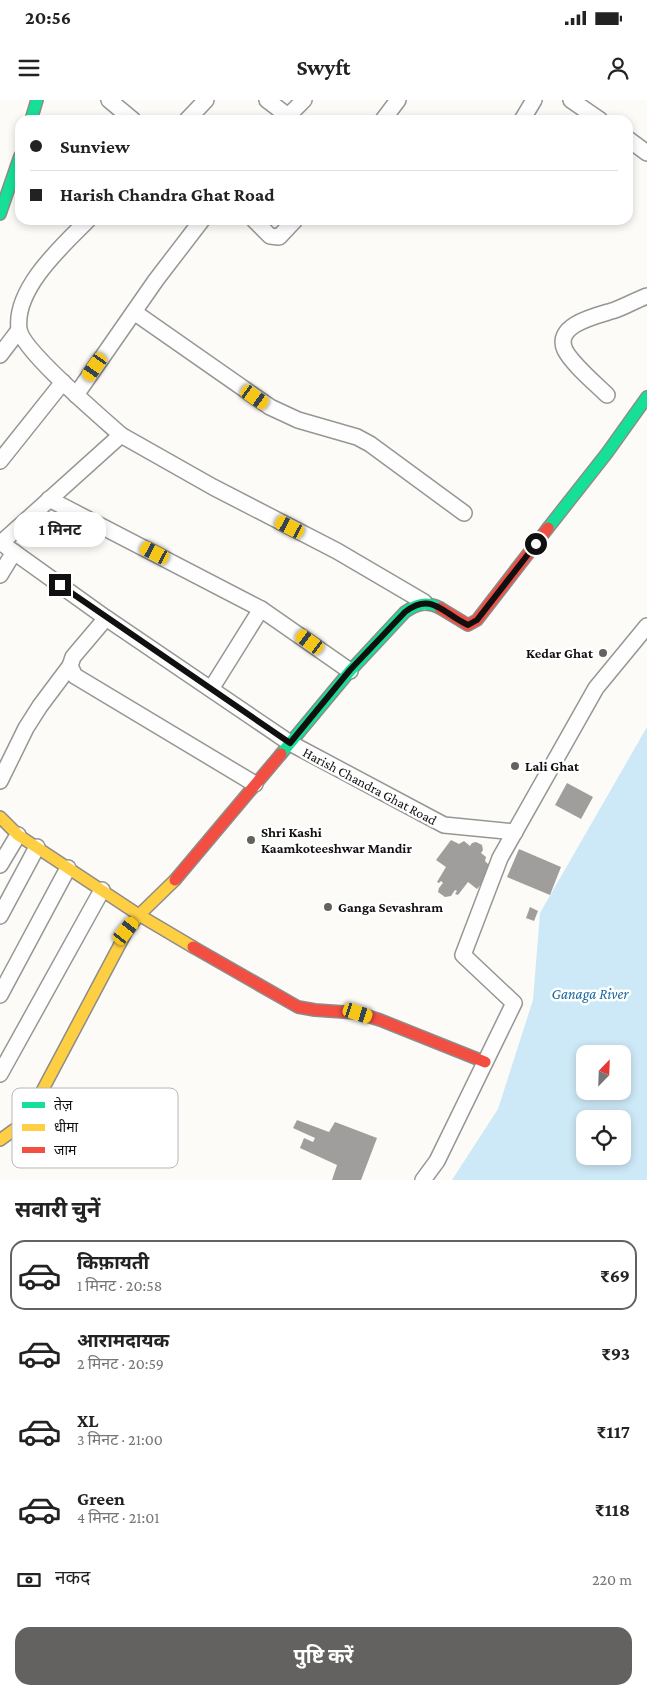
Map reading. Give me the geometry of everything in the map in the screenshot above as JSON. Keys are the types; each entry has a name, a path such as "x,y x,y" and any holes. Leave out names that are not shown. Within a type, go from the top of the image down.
{"street":[{"path":"32,115 37,100"},
{"path":"109,100 127,115"},
{"path":"267,100 283,115"},
{"path":"289,115 304,100"},
{"path":"387,115 398,100"},
{"path":"525,115 534,100"},
{"path":"571,100 593,115"},
{"path":"191,115 203,101"},
{"path":"633,143 647,153"},
{"path":"0,214 15,170"},
{"path":"83,225 62,246 29,286 20,308 19,330 29,349 62,382 121,435 213,487 337,551 424,602 435,605 468,625 477,620 607,453 647,397"},
{"path":"76,395 198,225"},
{"path":"259,225 270,236 279,237 290,225"},
{"path":"607,396 569,356 564,348 564,340 568,331 584,319 617,309 647,296"},
{"path":"134,312 270,407 298,420 357,438 370,444 464,513"},
{"path":"0,355 19,330"},
{"path":"0,461 62,382"},
{"path":"0,543 121,435"},
{"path":"50,500 261,609 350,670"},
{"name":"Harish Chandra Ghat Road","path":"0,543 106,618 290,743 444,825 515,832"},
{"path":"0,575 14,552"},
{"path":"43,1088 126,931 139,915 180,874 350,670 405,612 413,606 424,602"},
{"path":"211,689 261,609"},
{"path":"0,781 26,728 40,706 70,666 73,657 106,618"},
{"path":"423,1180 437,1161 514,1003 463,955 500,858 596,688 647,626"},
{"path":"70,666 75,676 90,686 255,784"},
{"path":"0,817 18,835 139,915 280,998 298,1007 358,1013 485,1062"},
{"path":"0,865 18,835"},
{"path":"0,916 37,847"},
{"path":"0,995 68,868"},
{"path":"0,1074 102,890"},
{"path":"0,1140 12,1133"}],"water":[{"name":"Ganaga River","path":"647,727 647,1180 452,1180 498,1109 533,1000 540,913"}],"building":[{"path":"567,783 593,797 581,819 555,805"},
{"path":"451,840 459,844 464,841 470,846 476,842 482,845 483,850 481,853 486,857 485,861 494,869 477,889 468,882 458,895 455,894 457,891 455,890 451,896 445,897 438,892 443,883 441,881 437,882 446,867 436,860"},
{"path":"519,849 561,867 550,895 507,877"},
{"path":"530,907 538,911 534,921 526,918"},
{"path":"297,1120 329,1132 335,1122 377,1138 361,1180 332,1180 337,1165 300,1148 304,1138 313,1142 315,1138 293,1128"}],"traffic: fast":[{"path":"32,115 37,100"},
{"path":"0,214 15,170"},
{"path":"548,528 607,453 647,397"},
{"path":"281,754 350,671 405,612 422,604 440,608"}],"traffic: slow":[{"path":"0,817 18,835 139,915 193,947"},
{"path":"44,1088 127,931 139,915 175,880"},
{"path":"0,1140 12,1131"}],"traffic: jam":[{"path":"440,608 468,625 477,620 548,528"},
{"path":"175,880 281,754"},
{"path":"193,947 298,1007 358,1013 485,1062"}],"place":[{"name":"Kedar Ghat","path":"603,653"},
{"name":"Lali Ghat","path":"515,766"},
{"name":"Shri Kashi Kaamkoteeshwar Mandir","path":"251,840"},
{"name":"Ganga Sevashram","path":"328,907"}],"route":[{"path":"60,585 290,743 350,670 405,612 413,606 424,602 435,605 468,625 477,620 536,544"}]}
